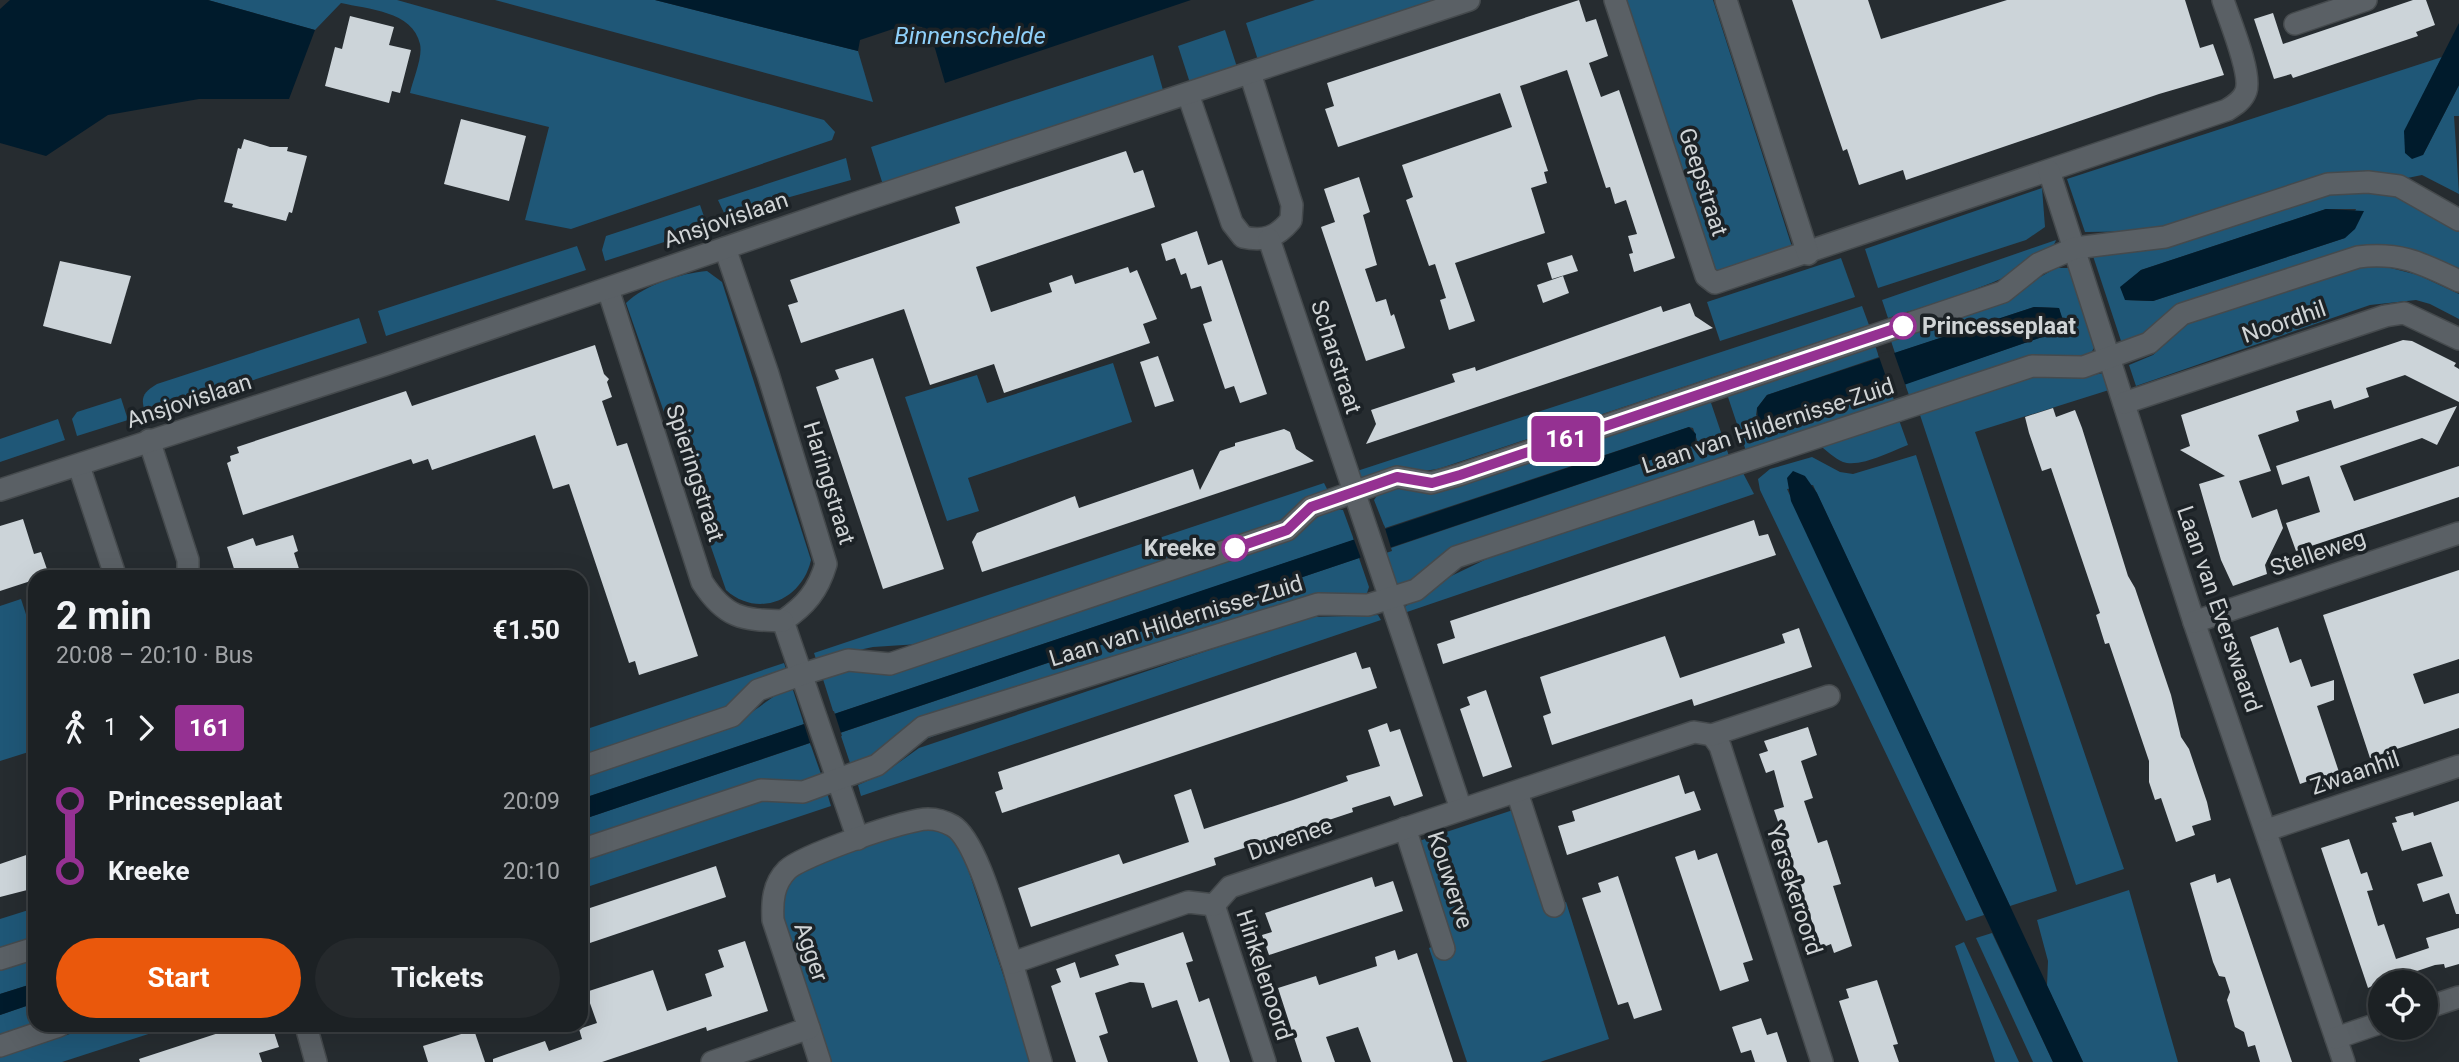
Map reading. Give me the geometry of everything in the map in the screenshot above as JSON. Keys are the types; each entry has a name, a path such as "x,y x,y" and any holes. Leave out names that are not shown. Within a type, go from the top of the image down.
{"street":[{"name":"Ansjovislaan","path":"0,490 79,466 149,440 1469,0"},
{"name":"Geepstraat","path":"1615,0 1706,276 1714,283 1725,282 1808,254"},
{"path":"1726,0 1808,254 1941,205 2049,171 2237,104 2247,89 2244,66 2223,0"},
{"path":"2295,24 2334,5 2366,0"},
{"path":"1188,94 1232,223 1243,237 1269,239 1283,230 1291,220 1292,205 1250,73"},
{"name":"Laan van Everswaard","path":"2049,171 2194,622 2344,1062"},
{"path":"588,765 732,716 758,690 803,674 848,660 890,664 1287,530 1311,507 1397,477 1432,483 1460,475 2003,292 2038,264 2075,248 2165,237 2328,184 2368,183 2399,187 2459,220"},
{"name":"Scharstraat","path":"1269,239 1355,492"},
{"name":"Haringstraat","path":"725,248 768,374 826,564 819,589 801,608 783,621"},
{"name":"Laan van Hildernisse-Zuid","path":"588,848 761,790 803,792 877,765 923,727 1318,604 1368,605 1416,590 1456,557 2032,366 2083,366 2109,358 2149,343 2182,314 2358,257 2385,254 2407,257 2459,281"},
{"name":"Spieringstraat","path":"608,289 702,582 716,603 733,615 755,621 783,621"},
{"name":"Noordhil","path":"2124,403 2385,316 2404,313 2459,339"},
{"path":"149,440 187,560 187,570"},
{"path":"79,466 113,570"},
{"path":"1355,492 1461,809"},
{"name":"Stelleweg","path":"2194,622 2459,533"},
{"path":"783,621 859,839 927,819 955,827 972,849 1012,963 1041,1062"},
{"name":"Duvenee","path":"1214,905 1230,887 1693,732 1712,735 1829,696"},
{"name":"Yersekeroord","path":"1712,735 1720,746 1822,1062"},
{"name":"Zwaanhil","path":"2267,830 2459,766"},
{"path":"1517,792 1554,906"},
{"name":"Kouwerve","path":"1405,828 1444,949"},
{"name":"Agger","path":"820,1062 773,920 772,902 777,885 787,870 802,860 859,839"},
{"path":"1012,963 1188,902 1214,905"},
{"name":"Hinkelenoord","path":"1214,905 1265,1062"},
{"path":"0,959 28,950"},
{"path":"2438,1004 2459,997"},
{"path":"2336,1038 2368,1027"},
{"path":"712,1062 809,1028"},
{"path":"0,1046 41,1032"},
{"path":"308,1032 316,1062"}],"shaded area":[{"path":"208,0 397,0 824,120 835,132 832,140 571,229 525,220 549,127 410,93 421,49 416,33 399,18 341,3 315,30"},
{"path":"495,0 655,0 858,51 873,102"},
{"path":"1315,0 1436,0 1258,60 1246,23"},
{"path":"1624,0 1713,0 1792,247 1715,274"},
{"path":"1225,30 1237,67 1190,83 1178,46"},
{"path":"1153,55 1163,90 883,185 871,147"},
{"path":"2442,57 2405,131 2423,155 2459,85 2459,116 2454,116 2459,194 2422,175 2150,231 2085,232 2067,179"},
{"path":"846,158 851,180 725,215 718,200"},
{"path":"2042,188 2045,227 2026,240 1878,288 1865,249"},
{"path":"2328,190 2394,193 2459,227 2459,274 2401,249 2152,332 2123,347 2093,256","holes":["2326,209 2356,209 2345,238 2153,301 2125,300 2128,282 2141,270"]},
{"path":"700,205 708,228 605,261 602,250 606,236"},
{"path":"2056,240 2047,252 2007,276 1888,318 1882,300"},
{"path":"577,246 586,270 386,336 378,311"},
{"path":"1841,258 1855,297 1720,341 1707,302"},
{"path":"2379,265 2418,275 2459,294 2459,319 2416,300 2370,305 2136,386 2129,365 2153,355 2190,322 2360,267"},
{"path":"2056,268 2069,268 2095,346 2090,355 2080,359 2030,355 1910,398 1905,384 2045,336 2060,312 2059,308 2034,307 1895,353 1890,338 2004,298"},
{"path":"707,271 722,282 811,560 806,574 789,595 765,604 738,599 726,590 626,303 664,281"},
{"path":"1862,306 1869,325 1441,468 1359,478 1357,471"},
{"path":"359,318 367,343 146,415 144,396 157,384"},
{"path":"1874,342 1879,357 1767,395 1757,408 1756,415 1769,431 1890,388 1895,403 1746,451 1726,391"},
{"path":"1113,363 1132,422 968,478 979,511 947,521 905,397 977,375 987,403"},
{"path":"2104,373 2109,390 1975,432 2124,869 2076,885 1919,412 2030,374 2081,377"},
{"path":"1709,397 1729,456 1467,545 1395,590 1382,551 1695,445 1697,440 1693,428 1689,427 1385,528 1374,500 1380,491"},
{"path":"121,398 128,420 77,436 72,419 77,412"},
{"path":"58,419 65,440 0,462 0,439"},
{"path":"1899,420 1908,445 1867,461 1843,462 1819,445"},
{"path":"1916,455 2057,891 2010,906 1813,485 1787,489 1984,915 1966,921 1760,490 1758,479 1770,469 1812,457 1840,472 1853,474"},
{"path":"1742,471 1754,494 1404,613 1403,608 1445,579 1499,553"},
{"path":"1324,483 1328,491 1279,527 919,644 873,647 816,659 814,653"},
{"path":"1329,508 1343,510 1354,540 834,714 822,676 851,667 884,673 1304,528"},
{"path":"1359,558 1369,587 1366,596 1322,595 854,765 850,763 840,733"},
{"path":"21,599 28,620 28,752 0,761 0,606"},
{"path":"1378,615 1381,620 861,796 858,785 883,774 919,748 1290,623 1314,617"},
{"path":"784,663 786,669 721,710 588,755 588,729"},
{"path":"792,687 804,724 588,797 588,774 727,727"},
{"path":"810,743 821,774 804,780 769,780 588,840 588,818"},
{"path":"827,793 831,806 588,887 588,860 768,799"},
{"path":"1513,810 1546,909 1566,902 1609,1039 1540,1062 1467,1062 1429,948 1452,939 1419,841"},
{"path":"916,828 942,829 961,848 1032,1062 832,1062 784,922 784,895 793,879 809,866"},
{"path":"2129,890 2178,1062 2083,1062 2047,986 2048,961 2037,920"},
{"path":"28,910 28,943 0,953 0,919"},
{"path":"1992,933 2053,1062 2033,1062 1976,938"},
{"path":"1964,942 2019,1062 1995,1062 1955,946"},
{"path":"28,961 28,985 0,994 0,970"},
{"path":"28,1005 28,1028 0,1038 0,1015"},
{"path":"76,1032 154,1032 62,1062 0,1062 0,1057"}],"water":[{"path":"10,0 208,0 315,30 289,99 199,99 108,115 46,156 0,143 0,9"},
{"name":"Binnenschelde","path":"655,0 1191,0 945,83 934,45 922,27 905,25 860,40 858,51"},
{"path":"2459,23 2459,85 2423,155 2412,159 2405,153 2404,131"},
{"path":"2326,209 2364,211 2355,229 2345,238 2153,301 2125,300 2120,287 2141,270"},
{"path":"2034,307 2059,308 2063,320 2045,336 1769,432 1758,419 1757,408 1767,395"},
{"path":"1689,427 1696,434 1695,445 588,818 588,797"},
{"path":"1793,471 1805,476 1817,493 2083,1062 2053,1062 1791,501 1787,478"},
{"path":"28,985 28,1005 0,1015 0,994"}],"pier":[{"path":"1893,350 1906,387 1891,391 1878,354"},
{"path":"1384,525 1392,551 1362,561 1353,537"},
{"path":"834,711 842,736 811,746 803,721"}],"building":[{"path":"1579,0 1586,22 1596,19 1608,56 1589,63 1601,97 1619,90 1675,258 1634,272 1629,254 1633,253 1628,236 1637,234 1626,200 1615,204 1610,187 1606,188 1567,70 1520,86 1548,171 1544,172 1547,183 1531,188 1545,233 1455,263 1475,321 1449,330 1440,300 1446,298 1435,264 1429,266 1406,200 1413,197 1402,165 1512,127 1500,93 1338,147 1325,109 1334,106 1327,83"},
{"path":"1792,0 1868,0 1881,39 2007,0 2185,0 2200,48 2213,44 2224,75 2159,94 1906,180 1903,170 1859,185 1847,149 1843,151"},
{"path":"2413,0 2426,0 2435,25 2416,32 2418,36 2293,78 2291,74 2274,79 2254,19 2273,13 2283,44"},
{"path":"350,16 394,27 389,45 411,50 400,93 392,91 389,103 325,86 335,47 342,49"},
{"path":"461,119 526,136 509,201 444,184"},
{"path":"244,139 270,147 288,147 287,151 307,156 292,213 289,212 286,221 232,207 233,204 224,202 238,148 241,149"},
{"path":"1126,151 1134,173 1143,170 1155,207 976,267 991,312 1052,292 1049,283 1072,275 1075,284 1128,267 1130,273 1137,270 1157,319 1143,324 1150,343 1004,393 994,364 930,385 904,309 801,343 788,305 798,302 790,280 960,223 955,207"},
{"path":"1359,177 1370,212 1363,215 1377,265 1365,269 1376,302 1386,299 1391,316 1394,314 1405,348 1366,361 1321,227 1335,222 1324,189"},
{"path":"1197,231 1208,265 1222,260 1267,394 1240,403 1234,386 1225,389 1203,324 1212,321 1201,286 1191,289 1186,273 1181,275 1175,258 1166,261 1161,244"},
{"path":"1572,255 1578,271 1552,279 1547,263"},
{"path":"60,261 131,276 111,344 43,326"},
{"path":"1563,276 1569,293 1543,303 1537,285"},
{"path":"1690,303 1695,316 1713,328 1366,444 1376,424 1371,410 1455,382 1452,374 1475,367 1476,371 1661,306 1663,312"},
{"path":"2403,340 2412,341 2456,363 2454,366 2459,369 2459,402 2405,375 2366,388 2369,397 2334,409 2331,400 2296,411 2299,421 2258,435 2271,471 2239,481 2252,518 2277,509 2283,528 2265,565 2267,574 2233,586 2221,560 2199,484 2225,476 2180,450 2190,446 2181,415"},
{"path":"595,345 604,374 609,379 607,382 612,397 602,401 617,446 627,443 698,656 639,675 635,661 629,663 569,484 553,489 535,435 432,470 428,459 413,464 411,459 243,515 227,463 231,461 230,456 239,453 237,447 406,391 412,406"},
{"path":"1158,356 1174,401 1155,407 1140,362"},
{"path":"873,358 944,569 883,589 816,387 839,379 835,370"},
{"path":"2457,406 2437,445 2422,438 2340,466 2354,501 2459,466 2459,497 2296,551 2286,523 2320,512 2309,476 2282,485 2276,466"},
{"path":"2053,408 2056,417 2075,410 2128,576 2135,588 2171,695 2181,737 2189,749 2207,802 2211,820 2192,826 2195,835 2176,842 2161,798 2155,800 2149,782 2149,761 2109,643 2105,644 2096,615 2100,613 2051,468 2042,471 2029,433 2025,417"},
{"path":"1284,429 1290,432 1296,449 1314,461 982,572 972,542 977,533 1075,496 1079,508 1193,469 1200,490 1220,451 1235,446 1235,443"},
{"path":"23,519 34,554 41,552 47,570 28,570 28,582 0,591 0,526"},
{"path":"1754,520 1759,536 1768,534 1776,555 1443,664 1437,644 1455,638 1450,621"},
{"path":"293,535 298,551 294,553 299,570 234,570 227,547 253,538 256,546"},
{"path":"2459,570 2459,659 2413,674 2424,704 2459,693 2459,728 2370,758 2323,615"},
{"path":"2278,627 2290,663 2301,659 2311,687 2334,680 2334,700 2317,706 2342,781 2317,790 2314,779 2300,784 2250,637"},
{"path":"1799,628 1812,667 1694,706 1692,699 1552,745 1543,716 1551,713 1540,677 1665,636 1680,678 1785,643 1782,634"},
{"path":"1356,652 1362,669 1370,667 1377,688 1002,813 995,792 1003,789 998,772"},
{"path":"1486,690 1512,767 1483,777 1460,709 1470,705 1467,697"},
{"path":"1387,723 1390,732 1400,729 1423,796 1394,806 1390,796 1352,808 1353,812 1214,858 1216,865 1031,927 1018,888 1119,854 1123,864 1189,842 1174,795 1191,789 1204,829 1293,800 1348,781 1346,776 1380,766 1368,730"},
{"path":"1808,727 1817,755 1801,761 1813,798 1804,801 1818,843 1827,840 1841,884 1833,886 1852,946 1834,953 1831,944 1821,948 1774,810 1784,807 1774,770 1766,773 1759,754 1768,751 1764,741"},
{"path":"1679,775 1685,794 1694,791 1701,810 1567,855 1558,826 1575,821 1572,811"},
{"path":"2459,801 2459,914 2456,914 2449,893 2423,902 2417,884 2443,876 2431,842 2402,851 2392,823 2397,822 2395,817 2413,812 2414,816"},
{"path":"2349,839 2361,874 2367,872 2373,890 2367,891 2378,926 2384,924 2396,959 2429,948 2426,938 2459,928 2459,964 2445,968 2444,964 2435,965 2420,970 2368,970 2368,988 2321,848"},
{"path":"1695,850 1698,860 1717,853 1753,960 1743,963 1749,981 1720,991 1675,857"},
{"path":"28,854 28,890 0,897 0,864"},
{"path":"716,866 726,897 588,944 588,909"},
{"path":"2215,874 2217,883 2230,878 2292,1062 2260,1062 2255,1045 2248,1047 2244,1032 2235,1027 2227,1000 2230,992 2225,977 2219,976 2213,962 2190,883"},
{"path":"1618,876 1662,1010 1634,1019 1628,1002 1618,1005 1582,898 1601,892 1598,883"},
{"path":"1372,877 1375,887 1393,881 1403,911 1269,955 1262,935 1272,932 1265,913"},
{"path":"1183,932 1193,961 1186,963 1199,1002 1209,998 1230,1062 1198,1062 1177,1000 1152,1008 1144,983 1130,982 1095,993 1108,1033 1099,1036 1108,1062 1076,1062 1051,986 1061,982 1056,969 1075,962 1080,978 1119,965 1115,955"},
{"path":"745,941 768,1011 707,1031 706,1027 602,1062 493,1062 493,1059 545,1041 549,1051 582,1039 580,1032 588,1032 588,1026 597,1023 588,991 653,970 667,1011 712,996 705,974 724,967 718,950"},
{"path":"1395,950 1398,960 1417,953 1453,1062 1371,1062 1358,1027 1326,1037 1335,1062 1302,1062 1278,988 1316,976 1319,985 1377,966 1375,957"},
{"path":"1877,980 1898,1044 1893,1045 1899,1062 1859,1062 1839,1001 1849,998 1846,989"},
{"path":"1761,1018 1767,1035 1777,1032 1787,1062 1755,1062 1751,1050 1741,1053 1732,1027"},
{"path":"222,1032 274,1032 279,1047 259,1053 262,1062 140,1062 139,1059"},
{"path":"475,1032 485,1062 428,1062 423,1046"}],"bus line":[{"name":"161","path":"1235,548 1287,530 1311,507 1397,477 1432,483 1460,475 1903,326"}],"place":[{"name":"Princesseplaat","path":"1903,326"},
{"name":"Kreeke","path":"1235,548"}]}
